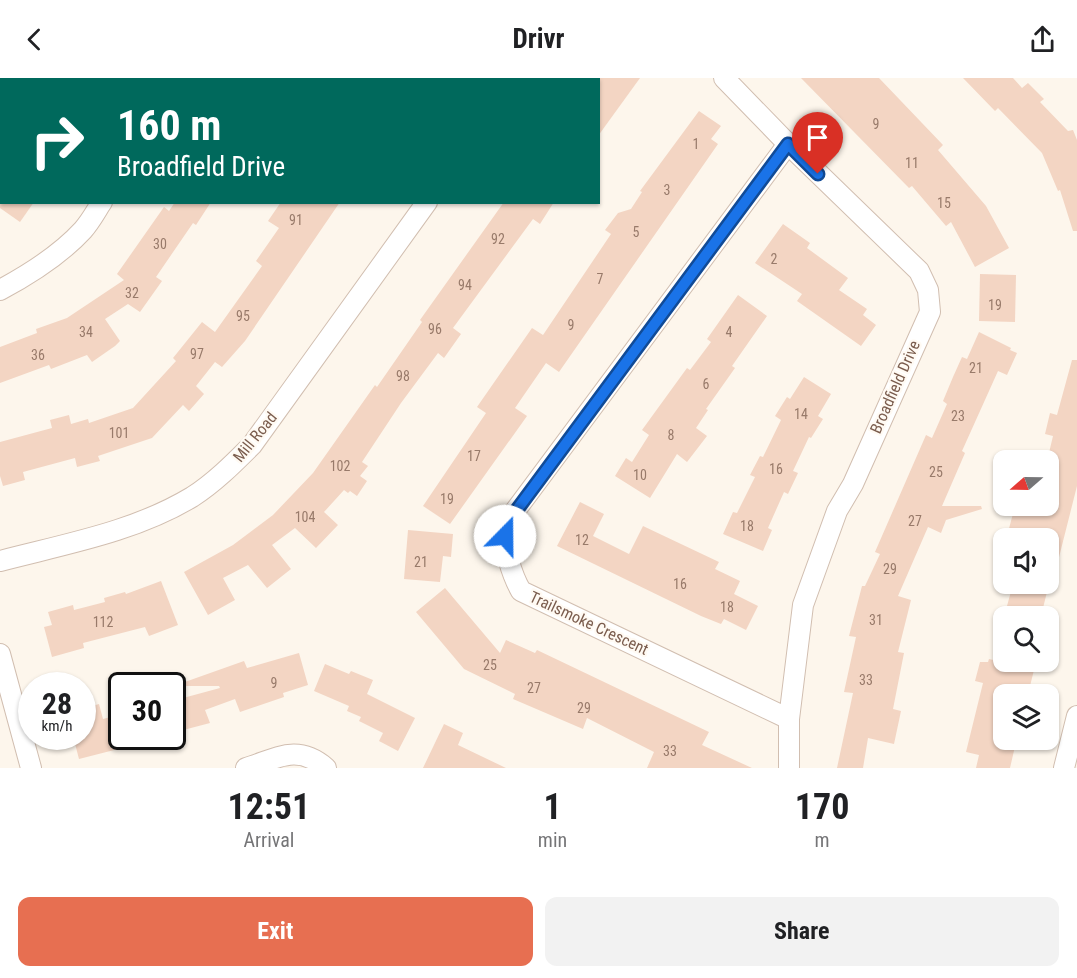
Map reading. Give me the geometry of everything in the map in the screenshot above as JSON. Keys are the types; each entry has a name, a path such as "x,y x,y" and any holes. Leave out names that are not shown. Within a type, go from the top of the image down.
{"street":[{"name":"Broadfield Drive","path":"724,78 788,144 919,271 928,290 930,312 853,484 837,511 803,605 789,719 789,768"},
{"name":"Trailsmoke Crescent","path":"788,144 516,511 506,527 505,536 512,575 521,591 789,719"},
{"path":"0,290 54,256 83,230 101,204"},
{"name":"Mill Road","path":"0,561 119,530 161,514 194,495 228,469 252,446 426,204"},
{"path":"0,654 31,768"},
{"path":"1064,768 1077,716"},
{"path":"246,768 278,756 296,754 317,760 326,768"}],"building":[{"path":"600,78 640,78 600,133"},
{"path":"801,78 879,78 943,145 938,150 986,206 1009,248 975,267 951,222 946,226 912,186 909,188"},
{"path":"963,78 1013,78 1022,88 1028,83 1044,99 1040,102 1068,131 1073,130 1077,140 1077,231 1073,231 1060,190 1058,191 1042,153 998,108 995,111"},
{"path":"699,111 721,126 711,139 718,144 559,372 546,363 515,408 527,416 450,524 423,506 486,413 477,407 532,328 543,335 611,234 605,230 618,213 631,209 642,192 640,191"},
{"path":"0,204 33,204 20,222 0,208"},
{"path":"174,204 210,204 196,225 193,223 156,277 162,281 140,312 128,304 105,319 120,341 92,362 87,355 51,369 49,365 0,383 0,347 37,333 36,329 67,318 124,280 117,274 164,207 169,211"},
{"path":"280,204 339,204 245,341 222,367 215,362 196,386 204,394 189,411 183,405 152,438 98,456 100,461 77,467 75,458 23,472 25,480 3,486 0,476 0,442 52,428 50,420 69,415 71,424 88,419 89,423 133,408 176,361 173,358 202,322 215,332 262,266 256,261 279,228 268,221"},
{"path":"503,204 553,204 540,224 533,219 453,328 461,334 444,358 438,353 401,403 362,462 368,466 360,476 367,481 357,496 344,490 324,512 338,525 316,548 295,528 272,545 291,569 267,588 248,565 223,578 235,600 208,615 184,572 233,545 273,515 313,473 375,385 377,387 422,322 420,320"},
{"path":"783,224 810,243 807,248 848,278 839,290 867,309 863,315 876,325 861,346 797,301 802,294 755,263"},
{"path":"980,274 1016,275 1015,322 979,321"},
{"path":"738,295 767,316 732,366 735,368 706,409 708,410 696,428 707,436 687,462 677,454 650,498 615,476 626,458 632,462 649,435 642,430 687,368 690,370 711,342 707,339"},
{"path":"979,332 1017,353 1007,375 998,371 962,451 965,453 942,506 981,506 982,509 946,520 941,533 928,527 898,596 911,600 898,652 904,653 893,709 901,711 894,744 868,738 863,768 837,768 853,693 844,692 856,637 849,636 862,586 865,586 880,554 875,552 926,435 932,438 947,404 943,401 953,377 962,357 967,359"},
{"path":"1072,360 1077,360 1077,486 1059,557 1059,528 1009,528 1012,516 1059,516 1059,450 1050,450 1053,436 1045,434 1050,413 1057,415"},
{"path":"804,377 831,394 818,416 823,419 811,438 809,437 793,471 798,473 788,494 784,492 768,528 772,530 763,551 723,534 733,512 737,513 755,477 750,475 760,456 763,457 781,420 775,416 787,397 790,399"},
{"path":"580,502 604,514 593,536 629,554 643,526 719,562 715,569 740,581 734,594 758,606 746,630 724,619 721,624 701,616 557,546"},
{"path":"408,530 453,534 451,557 443,556 440,582 404,579"},
{"path":"161,581 178,625 149,636 145,627 83,643 84,648 52,657 44,627 52,625 48,612 73,605 74,610 105,602 104,598 125,592 126,594"},
{"path":"445,588 500,653 506,640 535,653 537,650 709,732 702,745 752,768 647,768 654,752 587,718 583,729 513,699 515,694 464,669 416,612"},
{"path":"1010,594 1046,594 1044,606 1007,606"},
{"path":"299,653 308,685 283,693 284,697 240,712 235,699 205,710 210,723 186,729 186,697 220,688 219,686 186,686 186,682 244,661 247,668"},
{"path":"989,659 993,660 993,672 1034,672 1030,684 993,684 993,750 1014,750 1010,768 976,768 979,755 966,752 983,683 975,681 980,662 988,662"},
{"path":"325,664 349,674 351,671 373,680 367,694 415,718 398,751 379,741 383,733 359,721 361,717 347,711 349,706 314,691"},
{"path":"99,704 103,719 108,718 108,750 114,750 79,759 77,750 96,750 96,705"},
{"path":"444,724 463,733 458,745 506,768 423,768"}],"route":[{"path":"505,536 506,527 516,511 788,144 818,174"}]}
